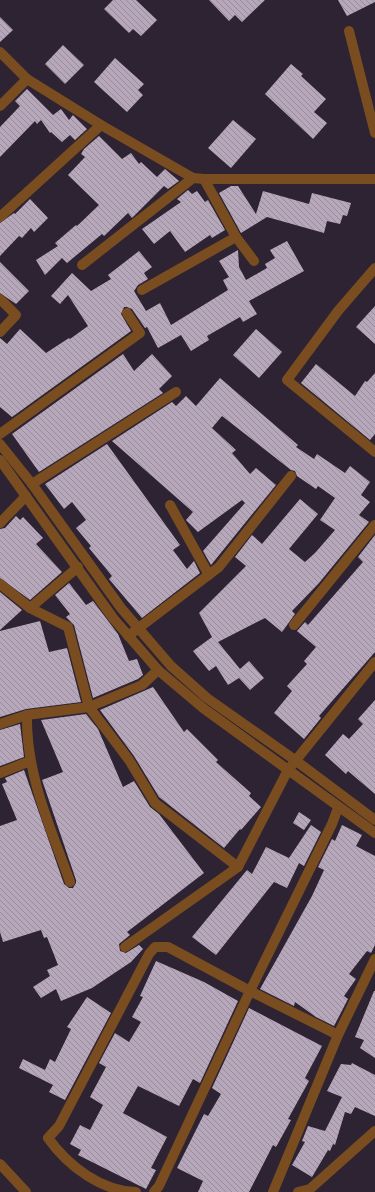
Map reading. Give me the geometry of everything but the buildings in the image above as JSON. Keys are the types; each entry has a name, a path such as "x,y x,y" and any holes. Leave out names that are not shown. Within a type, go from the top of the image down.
{"street":[{"path":"349,31 375,133"},
{"path":"0,52 27,79 101,125 194,178 204,180 375,179"},
{"path":"0,106 27,79"},
{"path":"0,217 101,125"},
{"path":"82,265 194,178"},
{"path":"204,180 236,237 254,261"},
{"path":"142,290 236,237"},
{"path":"375,268 338,312 287,380 375,452"},
{"path":"0,299 16,315 0,332"},
{"path":"0,434 140,333 127,313"},
{"path":"32,484 176,392"},
{"path":"0,444 32,484 138,630 170,666 206,698 295,760 375,820"},
{"path":"0,460 78,567 96,596 158,670 203,708 338,808 375,833"},
{"path":"128,636 210,575 227,558 291,476"},
{"path":"0,523 26,496"},
{"path":"170,505 210,575"},
{"path":"294,625 375,525"},
{"path":"30,608 78,567"},
{"path":"0,584 30,608 68,627 89,707 129,760 155,803 238,867"},
{"path":"125,947 238,867 288,770 375,662"},
{"path":"0,724 27,715 89,707 142,685 158,670"},
{"path":"27,715 30,761 35,787 70,882"},
{"path":"0,773 30,761"},
{"path":"154,1192 159,1186 250,991 332,824 338,808"},
{"path":"136,1192 108,1188 80,1170 58,1152 48,1138 59,1126 149,954 155,947 168,947 250,991 338,1035"},
{"path":"273,1192 338,1035 375,959"},
{"path":"298,1192 310,1189 375,1131"},
{"path":"0,1164 26,1192"}]}
